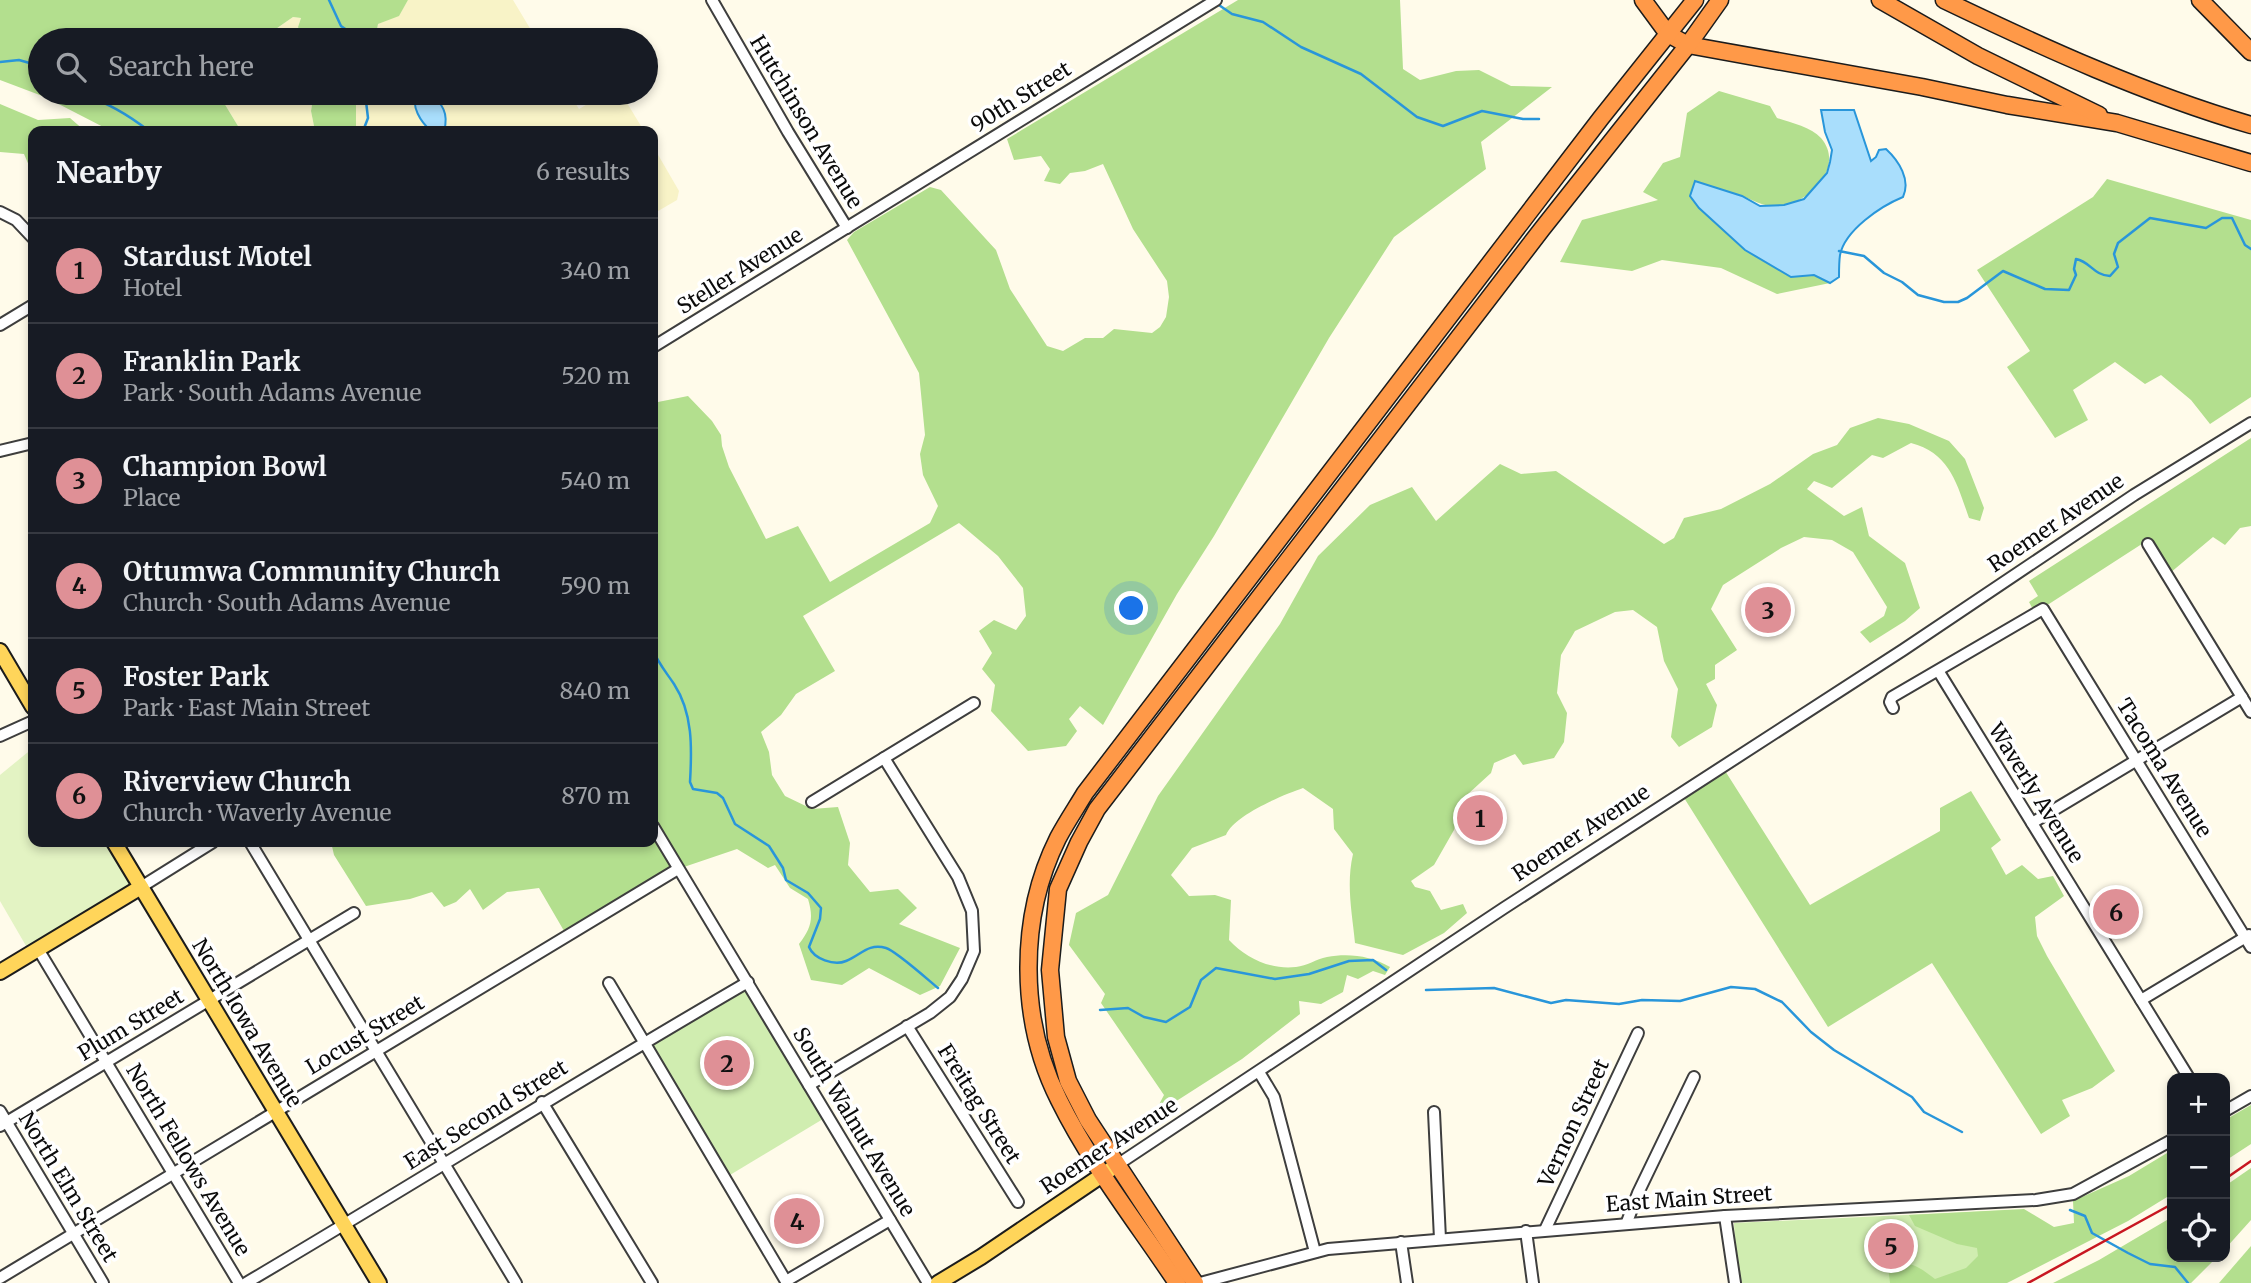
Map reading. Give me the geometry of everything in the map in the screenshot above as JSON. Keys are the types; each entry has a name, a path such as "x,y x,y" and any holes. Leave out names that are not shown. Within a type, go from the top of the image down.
{"highway":[{"path":"1643,0 1668,34 1688,44 2117,124 2251,163"},
{"path":"1198,1283 1059,1102 1048,1078 1031,1006 1028,972 1030,937 1038,890 1057,839 1085,793 1695,0"},
{"path":"1177,1283 1110,1170 1068,1081 1056,1038 1050,970 1058,889 1079,842 1106,798 1720,0"},
{"path":"1880,0 1978,56 2117,124"},
{"path":"1944,0 2051,51 2199,110 2251,125"},
{"path":"2200,0 2251,52"}],"main road":[{"path":"0,651 28,699"},
{"name":"North Iowa Avenue","path":"117,847 379,1283"},
{"path":"0,972 141,887"},
{"name":"Roemer Avenue","path":"938,1283 1110,1170"}],"street":[{"name":"Hutchinson Avenue","path":"712,0 847,228"},
{"name":"90th Street","path":"847,228 1216,0"},
{"path":"1,212 16,220 28,233"},
{"name":"Steller Avenue","path":"658,344 847,228"},
{"path":"0,325 28,308"},
{"name":"Roemer Avenue","path":"1110,1170 2127,500 2251,423"},
{"path":"0,451 28,444"},
{"path":"2148,544 2251,712"},
{"name":"Tacoma Avenue","path":"1939,672 2043,609 2249,939"},
{"path":"1893,708 1890,702 1892,697 1939,672"},
{"name":"Waverly Avenue","path":"1939,672 2186,1073"},
{"path":"2032,823 2242,697"},
{"path":"812,802 974,703"},
{"path":"0,736 28,723"},
{"path":"809,1085 930,1013 950,997 962,979 974,951 972,911 958,877 884,758"},
{"name":"South Walnut Avenue","path":"658,835 928,1283"},
{"path":"141,887 206,847"},
{"path":"253,847 516,1283"},
{"name":"Locust Street","path":"0,1278 678,869"},
{"name":"Plum Street","path":"3,1124 354,913"},
{"path":"2141,1000 2249,939"},
{"name":"North Fellows Avenue","path":"38,949 239,1283"},
{"name":"East Second Street","path":"246,1283 445,1165 542,1102 748,982"},
{"path":"609,984 787,1282 890,1220"},
{"name":"Freitag Street","path":"907,1026 1018,1202"},
{"name":"Vernon Street","path":"1545,1230 1638,1033"},
{"path":"1259,1072 1274,1097 1315,1252"},
{"path":"1628,1222 1638,1193 1694,1077"},
{"path":"2230,1108 2251,1096"},
{"path":"542,1102 652,1283"},
{"name":"North Elm Street","path":"0,1111 3,1124 103,1283"},
{"path":"1434,1112 1440,1239"},
{"name":"East Main Street","path":"1198,1283 1315,1252 1401,1242 1628,1222 2036,1200 2073,1194 2167,1143"},
{"path":"1725,1216 1734,1283"},
{"path":"1526,1231 1533,1283"},
{"path":"1401,1242 1407,1283"}],"shaded area":[{"path":"408,0 513,0 530,28 377,28 378,24 399,15"},
{"path":"293,17 301,18 298,28 277,28"},
{"path":"225,105 312,105 314,126 238,126"},
{"path":"356,105 576,105 579,109 586,105 628,105 641,126 356,126"},
{"path":"658,155 679,191 677,200 658,211"}],"green space":[{"path":"0,0 408,0 399,16 378,24 377,28 298,28 301,18 293,17 277,28 28,28 28,91 0,80"},
{"path":"1238,0 1400,0 1403,69 1420,80 1456,71 1479,70 1511,86 1552,87 1481,142 1486,169 1394,237 1329,338 1214,536 1177,594 1103,725 1080,706 1069,719 1077,731 1066,746 1028,751 991,711 995,685 982,669 992,653 979,631 994,620 1016,630 1026,616 1023,588 998,556 959,523 803,616 835,671 796,694 781,715 761,732 769,752 772,775 785,796 812,809 838,807 850,843 848,865 870,892 898,889 917,908 899,924 960,948 940,986 920,995 869,968 842,985 811,980 799,944 810,923 808,899 790,888 775,865 768,868 737,849 678,869 567,936 539,888 507,892 483,910 470,889 456,902 444,907 432,892 410,899 366,906 334,855 332,847 658,847 658,402 688,396 712,421 721,435 729,467 766,539 798,526 830,582 930,523 938,506 923,475 920,454 925,435 919,373 847,240 854,232 930,187 941,190 996,250 1010,289 1047,346 1063,351 1085,338 1103,338 1114,329 1152,333 1160,327 1166,317 1169,297 1167,281 1133,229 1103,164 1070,173 1060,184 1044,181 1050,169 1041,156 1014,160 1007,139"},
{"path":"1719,91 1770,106 1777,118 1817,134 1827,149 1827,170 1822,180 1804,197 1783,205 1761,204 1695,181 1690,196 1745,250 1791,277 1814,275 1830,283 1777,294 1721,268 1662,260 1632,271 1560,262 1582,220 1658,200 1643,192 1663,163 1680,157 1687,113"},
{"path":"0,104 38,120 70,118 79,126 28,126 28,163 24,154 0,152"},
{"path":"61,105 225,105 238,126 101,126"},
{"path":"312,105 356,105 356,126 314,126"},
{"path":"2107,179 2251,220 2251,397 2210,424 2191,400 2161,375 2145,384 2115,362 2073,390 2088,420 2055,438 2007,367 2030,351 1977,270 2093,197"},
{"path":"1878,418 1909,424 1949,441 1965,459 1984,508 1980,521 1969,518 1956,482 1943,462 1935,454 1911,443 1883,458 1872,455 1832,488 1814,481 1807,489 1844,516 1862,507 1869,536 1905,563 1920,608 1870,643 1860,632 1884,616 1887,607 1853,552 1832,540 1804,537 1781,548 1723,585 1711,609 1737,650 1715,665 1715,679 1706,684 1717,705 1712,727 1679,747 1671,737 1678,689 1664,661 1657,627 1633,610 1615,612 1575,631 1561,655 1557,693 1567,713 1564,742 1554,758 1523,765 1515,754 1494,763 1491,773 1468,794 1461,806 1454,830 1434,865 1411,881 1415,887 1430,891 1441,910 1463,904 1467,913 1444,933 1403,955 1355,943 1350,888 1353,854 1334,829 1333,809 1303,788 1249,813 1226,835 1192,848 1171,875 1189,896 1215,895 1231,900 1229,940 1251,957 1268,965 1286,967 1343,955 1368,958 1390,967 1385,975 1373,971 1358,979 1347,975 1343,992 1321,1004 1299,1001 1300,1014 1242,1059 1153,1116 1164,1095 1101,1003 1105,994 1069,945 1076,913 1108,895 1158,796 1280,624 1318,556 1370,505 1412,487 1436,521 1500,464 1521,474 1556,471 1664,544 1674,538 1684,518 1721,509 1770,484 1813,454 1837,445 1850,428"},
{"path":"2251,438 2251,526 2240,528 2225,545 2213,537 2170,573 2148,540 2035,613 2029,602 2038,596 2029,581"},
{"path":"28,752 28,847 110,847 132,886 29,951 0,901 0,775"},
{"path":"1722,766 1810,905 1940,831 1940,808 1971,791 2001,840 1991,848 2006,875 2022,865 2038,879 2053,876 2064,896 2035,917 2037,936 2115,1071 2092,1088 2062,1100 2070,1116 2041,1134 1932,963 1828,1027 1681,793"},
{"path":"748,982 828,1116 725,1178 644,1042"},
{"path":"2251,1105 2251,1144 2230,1158 2230,1136 2230,1117"},
{"path":"2167,1153 2167,1197 2128,1221 2007,1283 1890,1283 1888,1267 1895,1264 1913,1265 1935,1279 1966,1268 1978,1256 1977,1248 1957,1244 1915,1226 1909,1215 2024,1209 2054,1227 2074,1223 2073,1201 2129,1176"},
{"path":"2251,1168 2251,1220 2230,1243 2230,1199 2230,1183"},
{"path":"2012,1210 1970,1283 1737,1283 1734,1223"},
{"path":"2167,1220 2167,1262 2212,1262 2191,1283 2053,1283 2099,1260"},
{"path":"2251,1246 2251,1283 2219,1283"}],"water":[{"path":"415,105 441,105 446,119 445,126 427,126"},
{"path":"1821,110 1854,110 1871,161 1879,150 1886,149 1899,165 1906,184 1903,197 1865,220 1849,237 1840,255 1839,277 1830,283 1814,275 1791,277 1745,250 1699,208 1690,196 1695,181 1742,196 1760,206 1784,205 1804,199 1827,173 1830,162 1832,150"}],"waterway":[{"path":"329,0 344,28"},
{"path":"1216,3 1232,14 1263,22 1301,47 1361,74 1417,117 1443,126 1482,111 1523,119 1539,119"},
{"path":"0,62 19,60 28,63"},
{"path":"108,105 142,126"},
{"path":"365,126 368,118 366,105"},
{"path":"1839,251 1864,256 1918,295 1944,302 1958,302 2003,271 2045,289 2069,290 2076,275 2076,259 2110,276 2118,267 2114,254 2118,243 2150,218 2206,228 2222,218 2232,218 2245,245 2251,249"},
{"path":"658,659 685,707 690,731 690,782 693,789 717,793 723,798 735,824 769,846 783,868 786,880 808,893 821,908 820,919 809,947 812,951 820,958 836,963 846,961 869,948 886,948 938,988"},
{"path":"1100,1010 1128,1008 1144,1017 1166,1022 1190,1007 1201,980 1216,968 1275,979 1309,974 1349,961 1373,960 1386,970"},
{"path":"1426,990 1494,988 1551,1003 1566,1000 1619,1004 1642,1000 1680,1001 1731,987 1755,989 1782,1002 1811,1032 1834,1050 1912,1097 1924,1112 1962,1132"},
{"path":"2070,1210 2085,1216 2092,1233 2150,1264 2175,1267 2188,1283"}],"railway":[{"path":"2230,1176 2251,1161"},
{"path":"2028,1283 2167,1207"}],"place":[{"name":"Champion Bowl","path":"1768,610"},
{"name":"Stardust Motel","path":"1480,818"},
{"name":"Riverview Church","path":"2116,912"},
{"name":"Franklin Park","path":"727,1063"},
{"name":"Ottumwa Community Church","path":"797,1221"},
{"name":"Foster Park","path":"1891,1246"}]}
